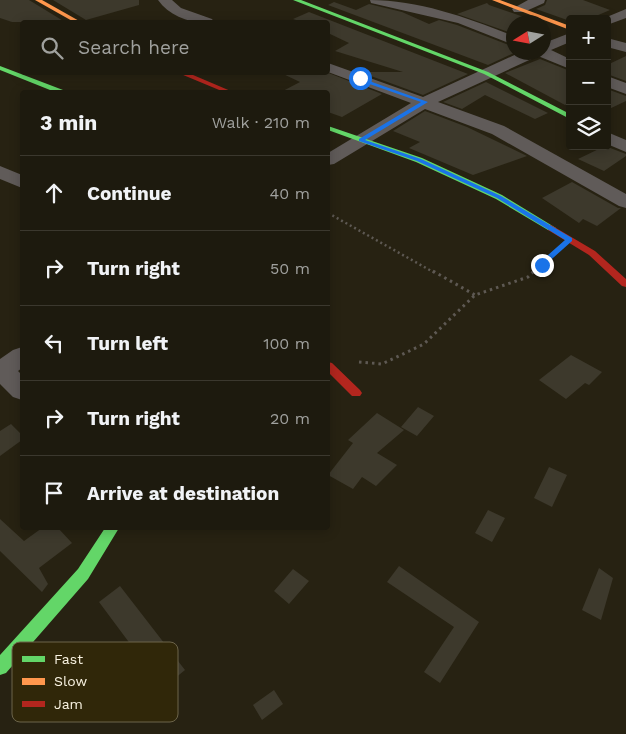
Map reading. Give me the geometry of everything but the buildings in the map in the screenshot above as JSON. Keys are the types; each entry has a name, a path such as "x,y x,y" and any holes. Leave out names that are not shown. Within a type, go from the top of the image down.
{"street":[{"path":"38,0 74,20"},
{"path":"164,0 176,11 201,20"},
{"path":"296,0 486,73 566,115"},
{"path":"376,0 462,20 506,38"},
{"path":"495,0 566,27"},
{"path":"519,9 539,0"},
{"path":"611,19 626,13"},
{"path":"551,45 566,39"},
{"path":"611,43 626,48"},
{"path":"551,56 566,62"},
{"path":"330,159 425,102 516,60"},
{"path":"0,68 55,90"},
{"path":"330,68 506,133 626,202"},
{"path":"186,75 224,90"},
{"path":"611,83 626,89"},
{"path":"330,129 419,160 499,197 598,258 626,284"},
{"path":"611,139 626,147"},
{"path":"0,172 20,181"},
{"path":"20,357 0,371 20,388"},
{"path":"330,368 356,393"},
{"path":"22,642 83,574 111,530"},
{"path":"0,666 12,653"}],"path":[{"path":"330,214 475,295"},
{"path":"352,359 362,363 382,364 424,344 475,295 528,277 569,240"}],"traffic: fast":[{"path":"296,0 486,73 566,115"},
{"path":"0,68 55,90"},
{"path":"330,129 419,160 499,197 551,228"},
{"path":"22,642 83,574 111,530"},
{"path":"0,667 12,654"}],"traffic: slow":[{"path":"38,0 74,20"},
{"path":"495,0 566,27"}],"traffic: jam":[{"path":"186,75 224,90"},
{"path":"551,228 592,253 626,284"},
{"path":"330,368 356,393"}],"route":[{"path":"360,78 425,102 361,140 419,160 499,197 569,240 542,265"}]}
